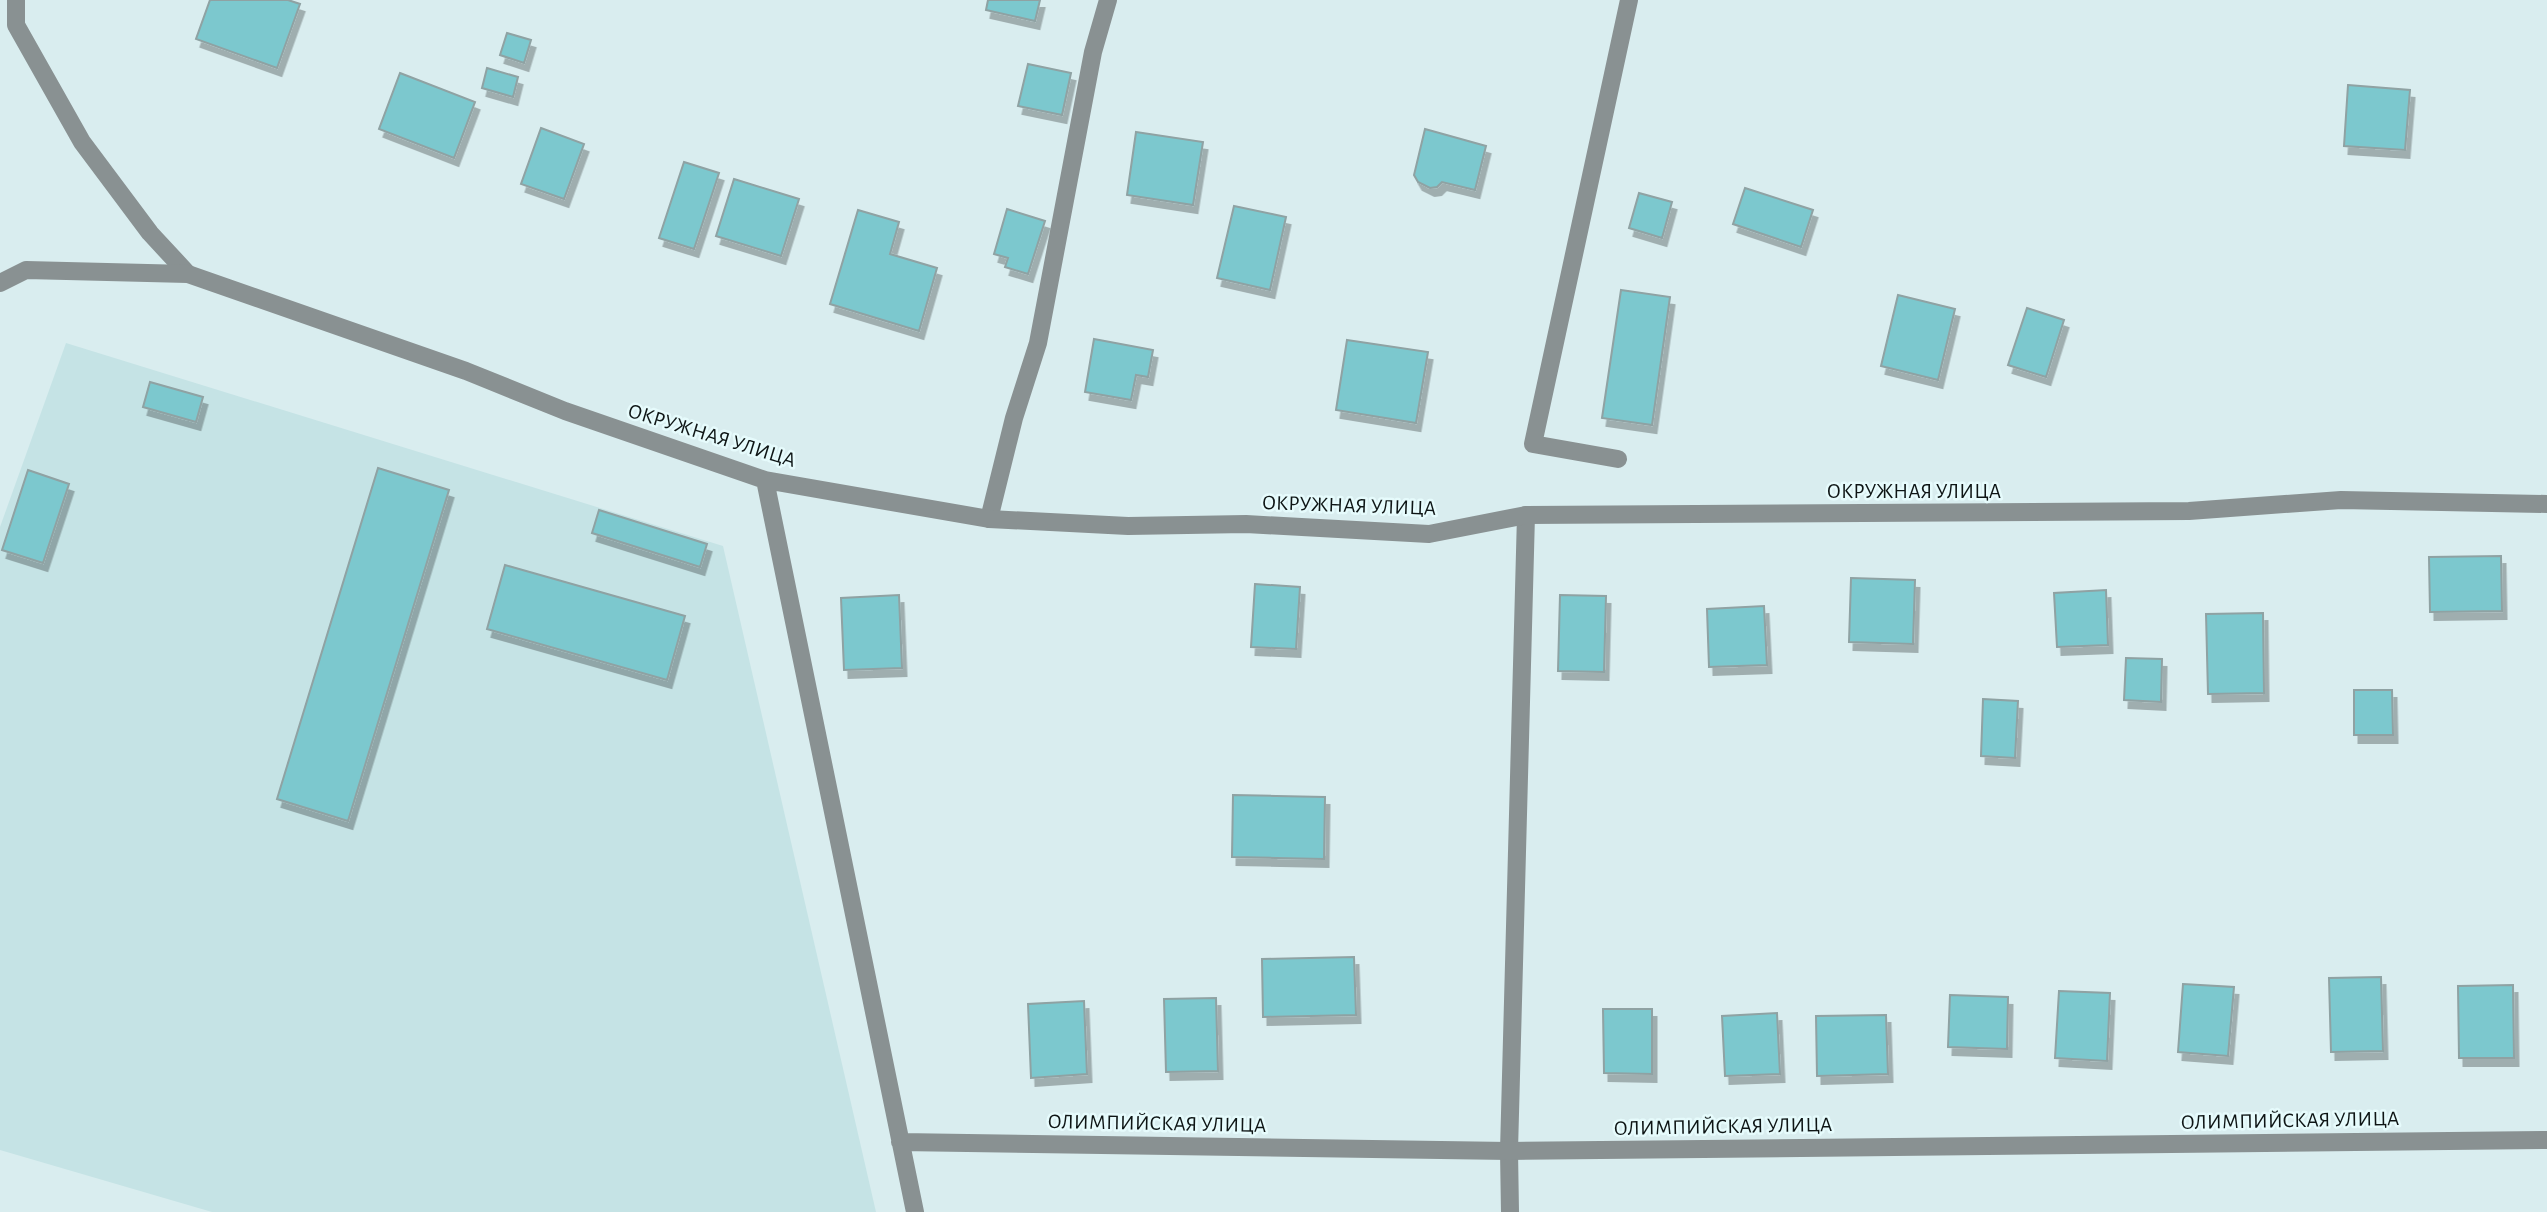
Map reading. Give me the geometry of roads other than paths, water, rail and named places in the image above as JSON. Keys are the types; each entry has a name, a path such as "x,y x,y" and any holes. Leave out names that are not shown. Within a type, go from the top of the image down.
{"street":[{"path":"16,0 16,25 82,142 150,233 188,274"},
{"path":"989,519 1014,418 1038,342 1093,52 1108,0"},
{"path":"1618,459 1533,444 1629,0"},
{"path":"0,283 26,270 188,274"},
{"name":"ОКРУЖНАЯ УЛИЦА","path":"188,274 466,371 565,411 765,480 989,519 1128,526 1246,524 1429,534 1526,515 2189,511 2341,500 2547,504"},
{"path":"765,480 915,1212"},
{"path":"1510,1212 1509,1151 1526,515"},
{"name":"ОЛИМПИЙСКАЯ УЛИЦА","path":"900,1142 1509,1151 2547,1140"}]}
